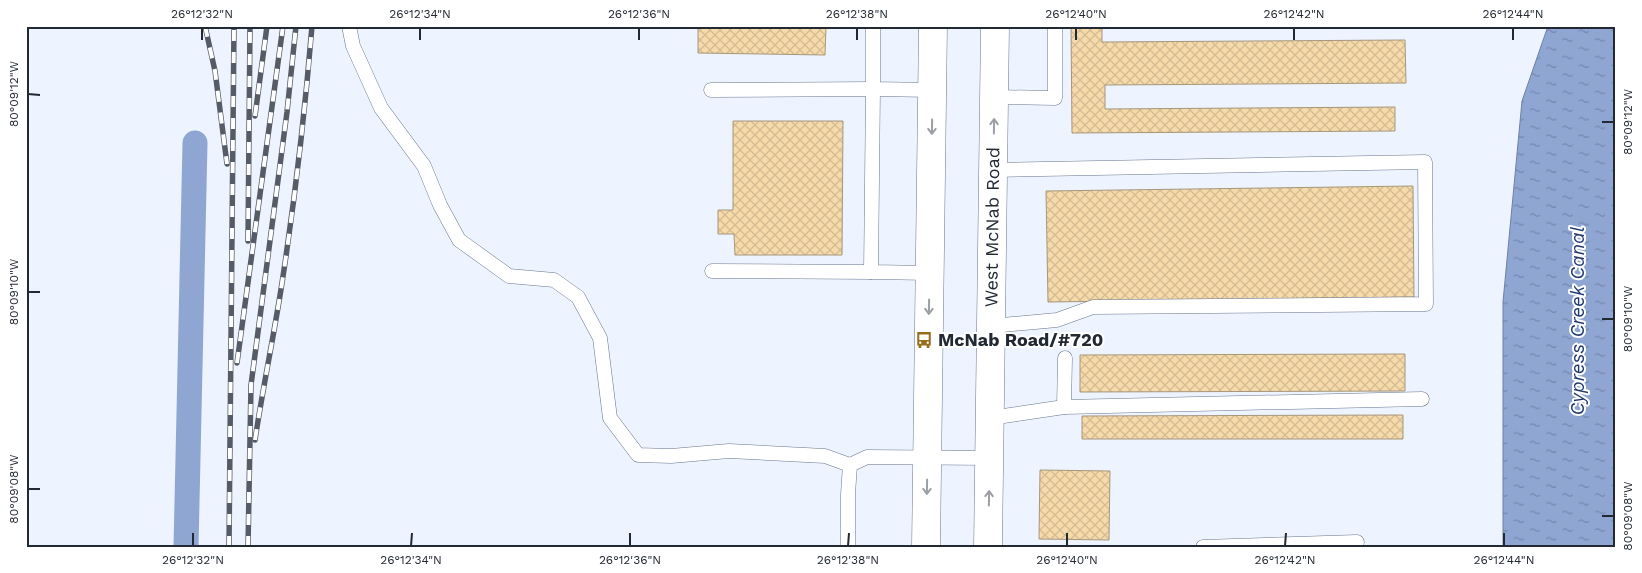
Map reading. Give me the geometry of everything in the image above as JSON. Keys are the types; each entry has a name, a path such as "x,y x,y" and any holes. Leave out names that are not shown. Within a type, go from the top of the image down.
{"main road":[{"path":"926,547 933,26"},
{"name":"West McNab Road","path":"988,547 995,26"}],"lane":[{"path":"349,26 353,46 381,108 424,166 440,205 460,240 509,276 554,280 578,297 600,338 610,418 638,455 671,456 738,451 825,456 850,466"},
{"path":"871,272 873,26"},
{"path":"994,97 1055,98 1056,26"},
{"path":"712,90 932,90"},
{"path":"991,326 1057,320 1093,307 1426,304 1425,162 993,170"},
{"path":"712,271 930,273"},
{"path":"1064,407 1065,358"},
{"path":"990,418 1064,407 1422,399"},
{"path":"850,466 868,456 989,458"},
{"path":"848,547 850,466"},
{"path":"1203,547 1357,542"}],"water":[{"name":"Cypress Creek Canal","path":"1548,26 1616,26 1616,547 1503,547 1503,302 1522,101"}],"building":[{"path":"698,26 826,26 825,55 698,53"},
{"path":"1071,26 1102,26 1102,42 1405,40 1406,83 1105,85 1105,109 1395,107 1395,131 1072,133"},
{"path":"733,121 843,121 842,255 735,255 734,234 718,234 718,210 733,210"},
{"path":"1413,186 1414,297 1048,302 1046,191"},
{"path":"1405,354 1405,391 1080,392 1080,355"},
{"path":"1403,415 1403,439 1082,439 1082,416"},
{"path":"1040,470 1110,471 1109,540 1039,539"}],"waterway":[{"path":"186,547 195,143"}],"railway":[{"path":"205,26 215,71 227,164"},
{"path":"229,547 234,26"},
{"path":"248,241 250,26"},
{"path":"255,116 267,26"},
{"path":"237,363 283,26"},
{"path":"248,547 251,385 287,112 296,26"},
{"path":"255,440 279,303 291,219 303,123 312,26"}],"place":[{"name":"McNab Road/#720","path":"924,340"}]}
